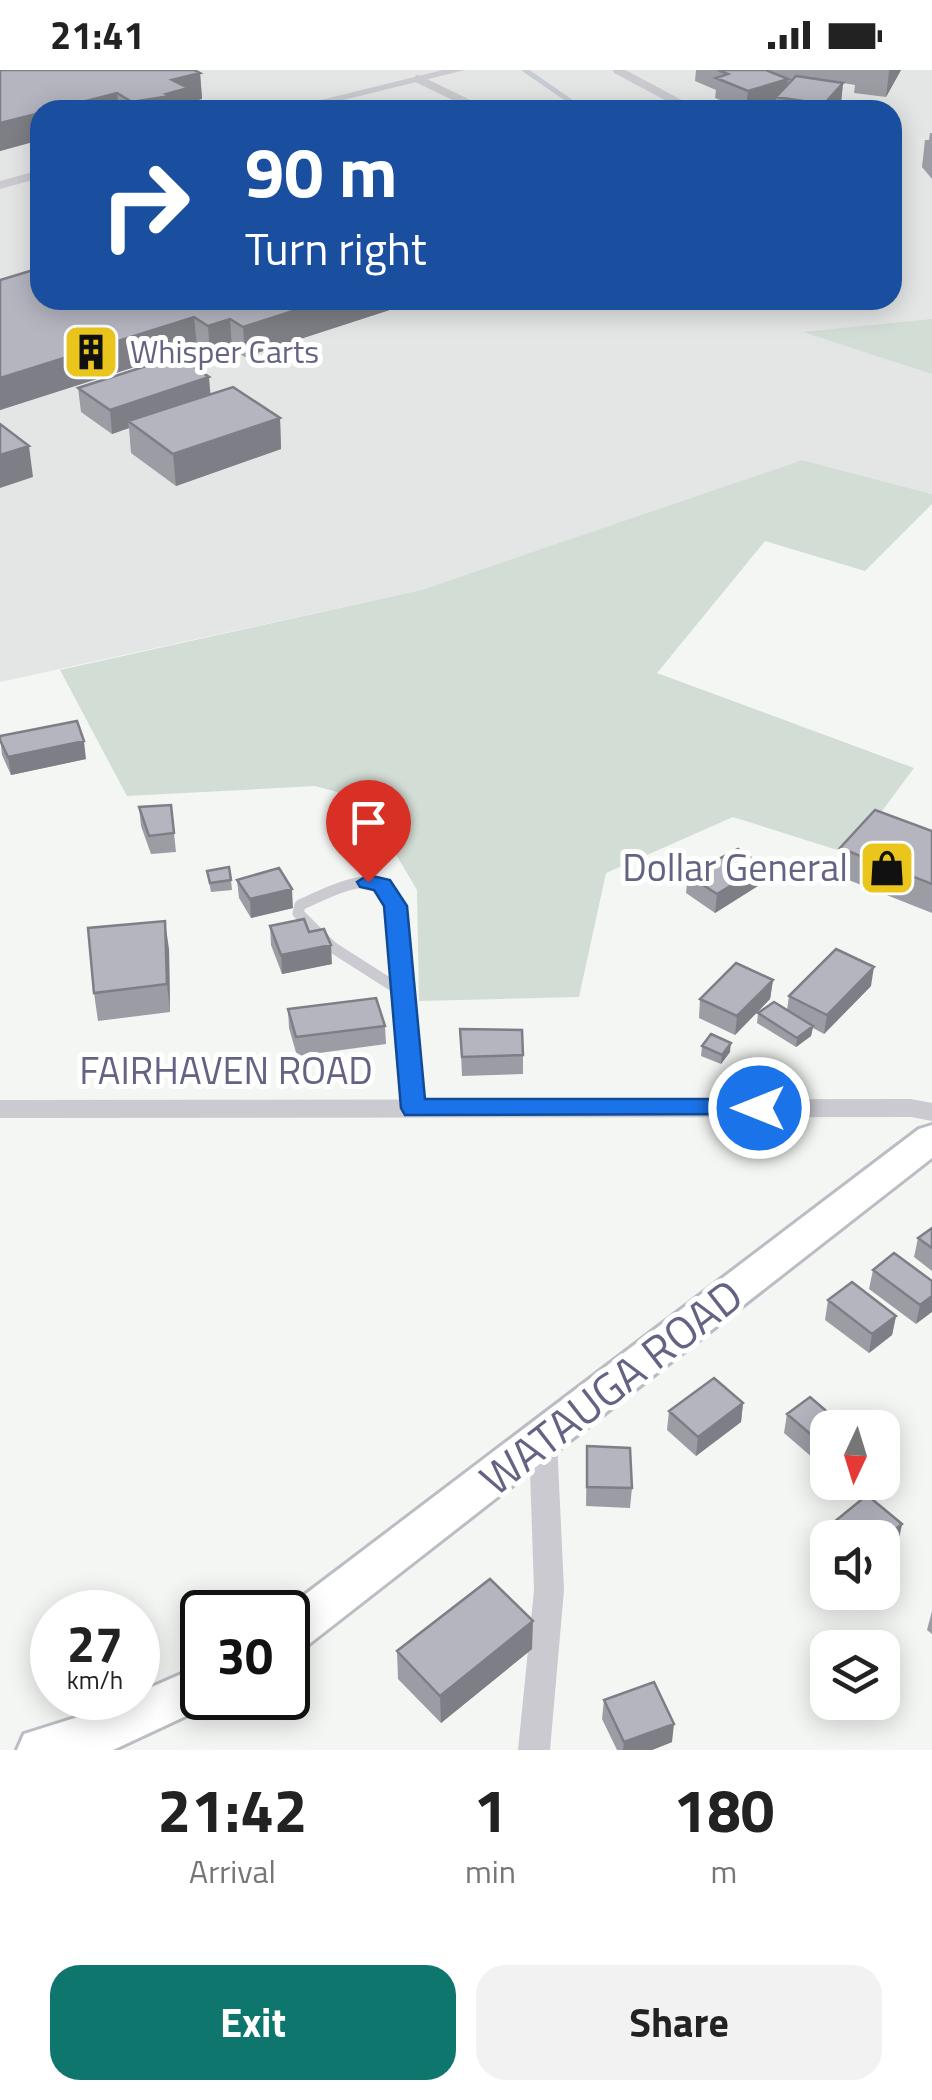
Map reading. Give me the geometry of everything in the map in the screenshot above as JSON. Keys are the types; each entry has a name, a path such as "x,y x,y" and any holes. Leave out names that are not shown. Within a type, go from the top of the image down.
{"main road":[{"name":"WATAUGA ROAD","path":"310,1617 932,1138"},
{"path":"41,1750 101,1733 180,1696"}],"street":[{"path":"329,100 460,70"},
{"path":"0,185 30,177"},
{"name":"FAIRHAVEN ROAD","path":"0,1108 910,1108 932,1112"},
{"path":"534,1750 549,1590 543,1441"}],"lane":[{"path":"617,70 673,100"},
{"path":"418,79 459,100"},
{"path":"401,990 333,950 308,927 298,913 300,905 332,890 368,882 382,885 395,906 414,1108"}],"shaded area":[{"path":"0,70 932,70 932,494 802,460 421,590 0,682"},
{"path":"932,319 932,374 803,332"},
{"path":"802,460 932,494 932,504 865,571 765,541 657,673 914,768 850,854 733,817 606,873 579,997 419,1001 417,890 363,799 315,786 127,796 60,670 421,590"}],"building":[{"path":"0,70 200,73 172,80 188,88 166,94 170,96 129,100 117,93 90,100 30,100 30,116 0,123"},
{"path":"718,70 766,70 788,79 748,91 716,78 728,74"},
{"path":"796,76 843,83 828,100 776,97"},
{"path":"30,271 30,310 296,310 243,327 230,319 208,326 194,317 0,378 0,280"},
{"path":"177,356 209,377 110,410 78,388"},
{"path":"233,387 280,418 173,454 128,421"},
{"path":"0,424 29,446 0,455"},
{"path":"77,721 84,741 8,757 0,740 0,736"},
{"path":"171,805 174,833 149,836 139,807"},
{"path":"875,810 932,831 932,884 840,848"},
{"path":"738,849 763,866 717,894 688,875"},
{"path":"229,867 231,880 210,883 207,871"},
{"path":"279,868 292,889 250,899 237,880"},
{"path":"304,919 309,932 324,929 331,945 281,955 270,926"},
{"path":"165,921 167,984 94,993 88,928"},
{"path":"836,949 874,967 827,1015 789,996"},
{"path":"736,963 773,980 737,1016 700,999"},
{"path":"376,998 385,1026 296,1037 288,1009"},
{"path":"774,1002 813,1026 797,1038 758,1013"},
{"path":"460,1029 522,1030 523,1055 462,1057"},
{"path":"711,1034 731,1043 722,1055 702,1046"},
{"path":"932,1228 932,1248 918,1238"},
{"path":"894,1253 932,1281 932,1296 920,1305 873,1270"},
{"path":"852,1282 896,1316 872,1334 828,1300"},
{"path":"714,1378 743,1403 698,1437 669,1411"},
{"path":"810,1397 825,1410 810,1410 810,1434 787,1414"},
{"path":"587,1446 630,1448 632,1488 587,1487"},
{"path":"861,1500 873,1500 897,1520 837,1520"},
{"path":"490,1579 533,1621 440,1696 397,1651"},
{"path":"654,1682 674,1724 624,1742 604,1700"}],"waterway":[{"path":"525,70 568,100"}],"place":[{"name":"Whisper Carts","path":"91,352"},
{"name":"Dollar General","path":"887,868"}],"route":[{"path":"368,882 382,885 391,893 395,906 414,1108 759,1108"}]}
